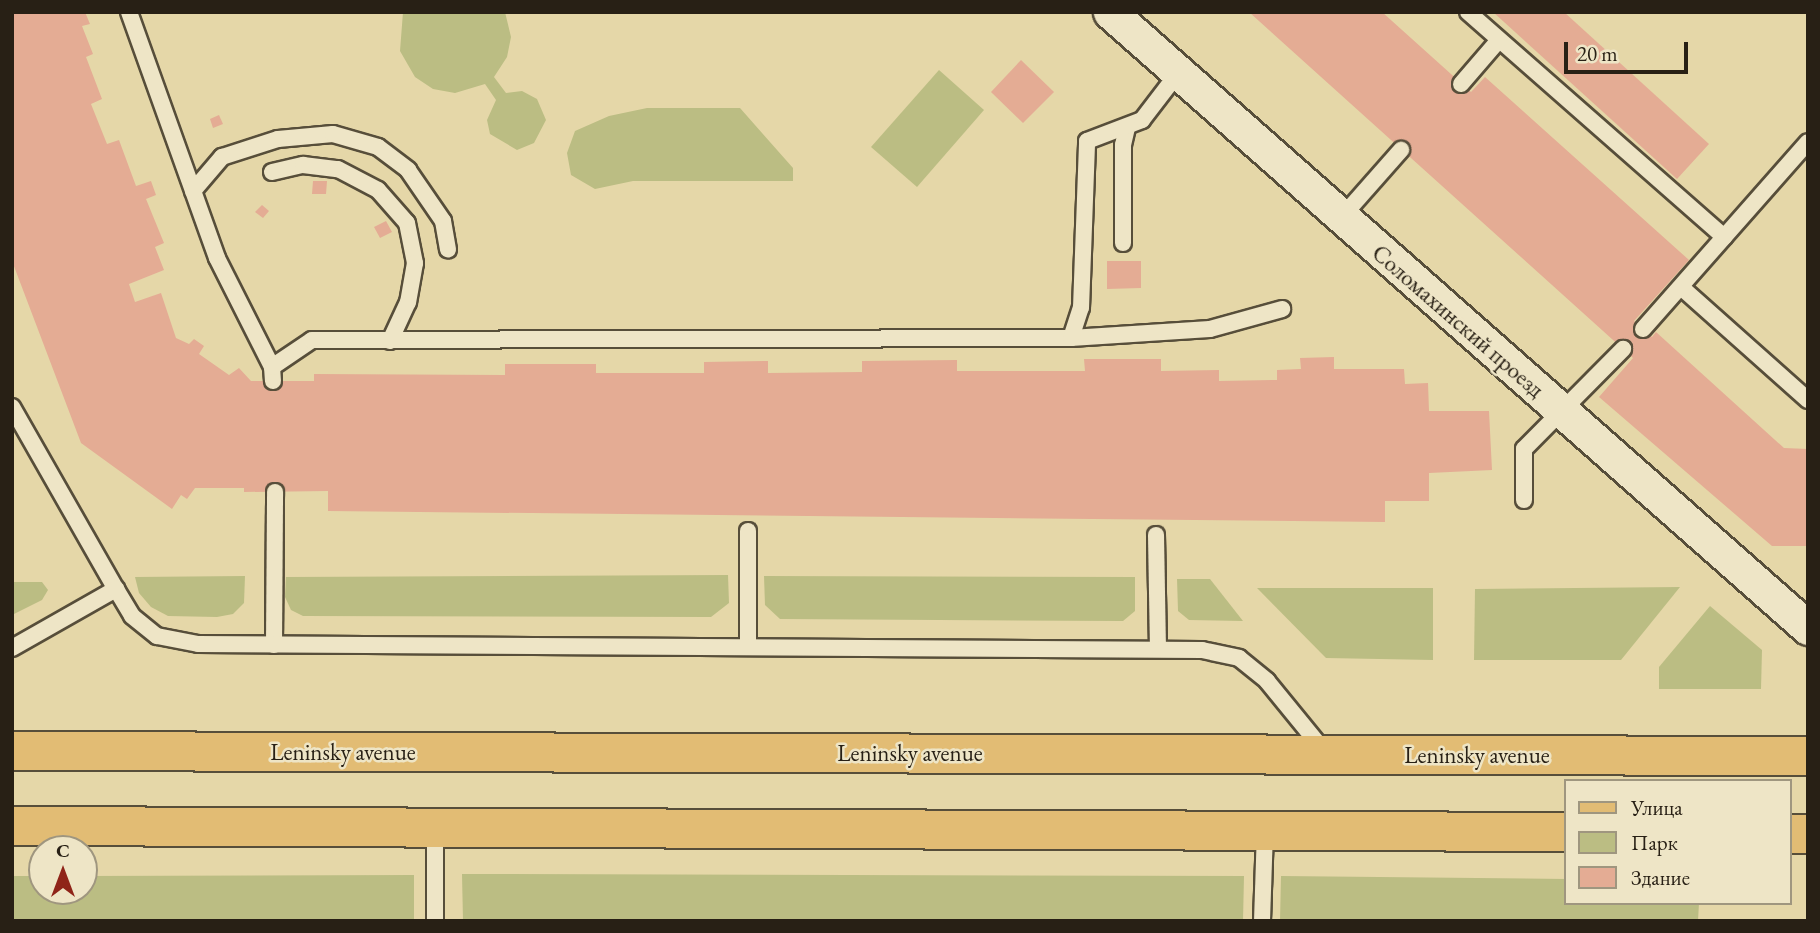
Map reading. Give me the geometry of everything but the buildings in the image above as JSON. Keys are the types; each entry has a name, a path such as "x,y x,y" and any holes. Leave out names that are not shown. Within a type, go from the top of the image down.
{"main road":[{"name":"Leninsky avenue","path":"12,751 1808,756"},
{"path":"12,825 1564,832"}],"street":[{"name":"Соломахинский проезд","path":"1110,12 1341,219 1808,628"}],"lane":[{"path":"129,12 217,258 272,374 312,340 1070,338 1210,329 1282,309"},
{"path":"1468,12 1724,237"},
{"path":"1461,83 1499,40"},
{"path":"1070,338 1081,308 1087,141 1127,128 1152,111 1178,72"},
{"path":"1123,243 1122,145 1127,128"},
{"path":"193,191 222,156 278,139 333,134 378,147 408,170 443,221 449,250"},
{"path":"1643,329 1808,142"},
{"path":"1341,219 1401,150"},
{"path":"272,172 303,165 338,169 378,190 407,223 415,262 408,303 390,341"},
{"path":"1681,287 1808,400"},
{"path":"1524,500 1524,449 1564,413 1623,349"},
{"path":"12,407 131,616 157,636 198,644 1202,650 1239,659 1267,681 1326,754"},
{"path":"274,645 275,492"},
{"path":"748,531 748,648"},
{"path":"1156,535 1158,649"},
{"path":"12,648 116,589"},
{"path":"435,825 435,921"},
{"path":"1262,921 1265,830"}],"green space":[{"path":"403,12 505,12 511,37 507,57 494,77 506,93 522,91 537,99 546,120 534,143 517,150 490,134 487,120 496,100 485,84 455,93 433,89 415,77 400,51"},
{"path":"939,70 984,110 917,187 871,147"},
{"path":"647,108 740,108 793,168 793,181 633,181 595,189 571,175 567,153 575,131 609,116"},
{"path":"728,575 729,603 711,617 303,616 291,610 285,597 286,577"},
{"path":"245,576 244,603 233,614 217,617 168,616 151,607 139,593 135,577"},
{"path":"764,576 1135,577 1135,611 1123,621 780,619 765,605"},
{"path":"1177,579 1210,579 1243,621 1189,620 1178,611"},
{"path":"12,582 42,582 48,590 42,600 12,615"},
{"path":"1680,587 1621,660 1474,660 1475,589"},
{"path":"1257,588 1433,588 1433,660 1326,658"},
{"path":"1710,606 1762,650 1761,689 1659,689 1659,667"},
{"path":"462,874 1244,876 1243,921 463,921"},
{"path":"414,875 414,921 12,921 12,876 28,876 28,905 98,905 98,876"},
{"path":"1281,876 1564,879 1564,905 1699,905 1698,921 1280,921"}]}
